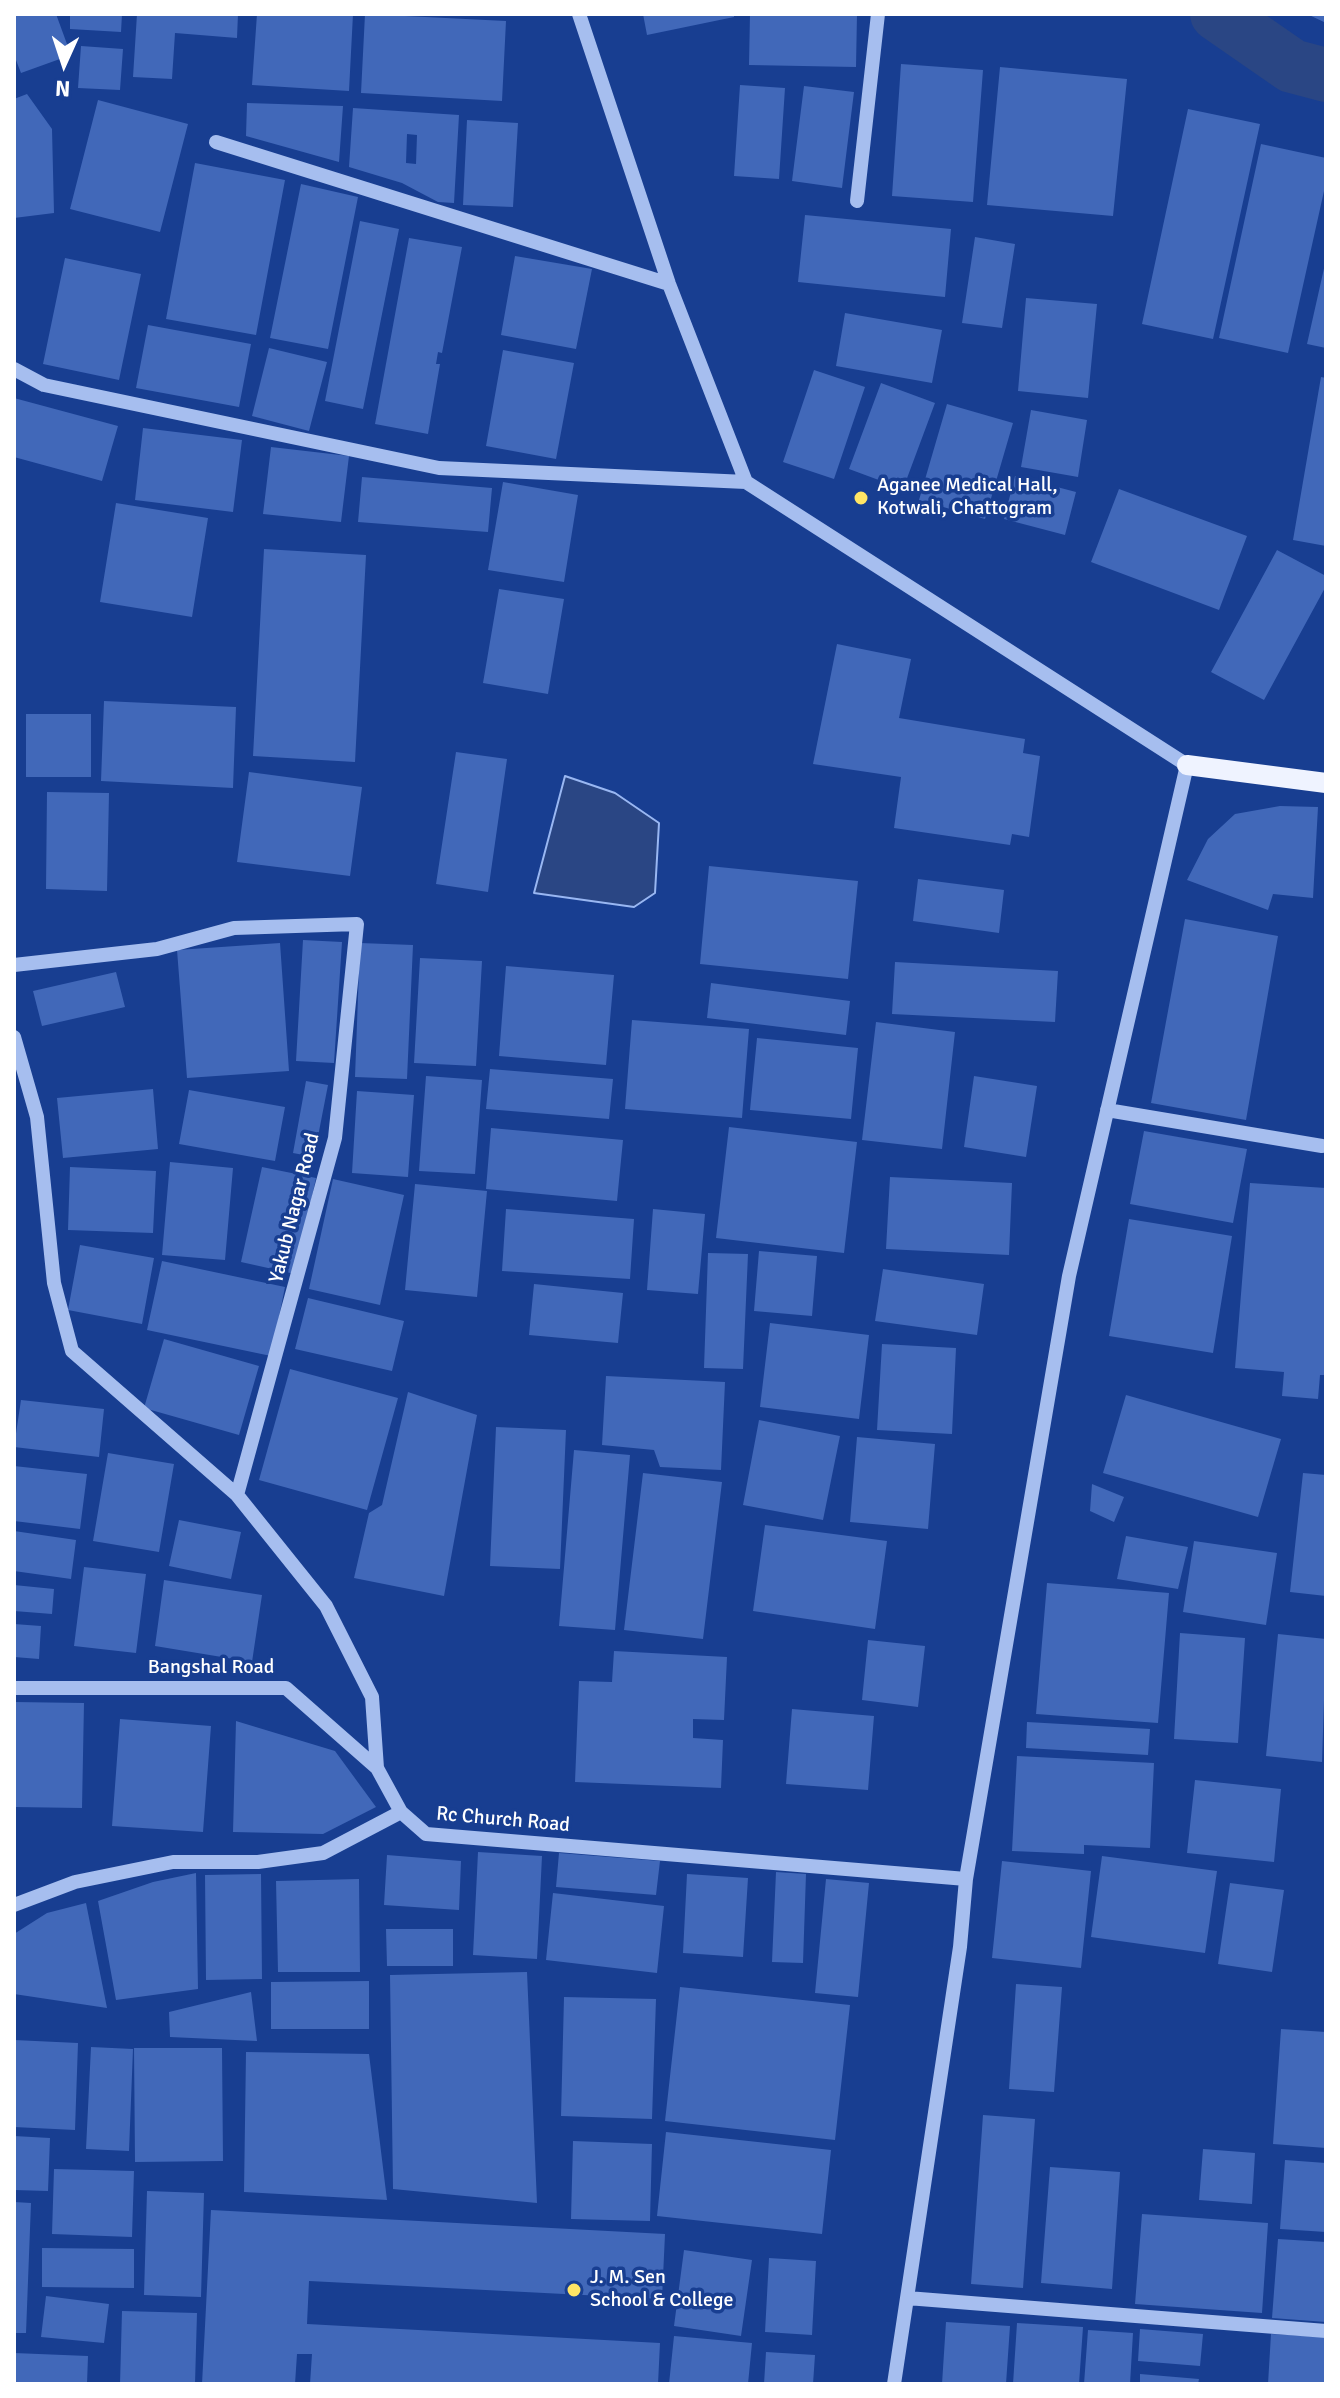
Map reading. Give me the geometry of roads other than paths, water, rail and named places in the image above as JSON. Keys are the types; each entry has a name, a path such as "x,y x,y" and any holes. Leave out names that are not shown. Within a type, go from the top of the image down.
{"main road":[{"path":"1187,765 1326,783"}],"street":[{"path":"579,14 669,284 746,482"},
{"path":"857,201 878,14"},
{"path":"216,142 669,284"},
{"path":"14,369 44,385 439,468 746,482 1187,765 1069,1276 966,1879 960,1947 894,2384"},
{"name":"Yakub Nagar Road","path":"14,965 157,949 234,928 357,924 335,1138 237,1495"},
{"path":"14,1037 37,1117 54,1283 72,1351 237,1495 326,1606 372,1697 377,1768"},
{"path":"1107,1110 1322,1146"},
{"name":"Bangshal Road","path":"14,1688 286,1688 377,1768 401,1812"},
{"path":"14,1905 75,1882 173,1862 258,1862 323,1853 401,1812"},
{"name":"Rc Church Road","path":"401,1812 426,1834 966,1879"},
{"path":"907,2298 1326,2331"}],"water":[{"path":"565,776 615,793 659,823 655,893 634,907 534,893"}],"waterway":[{"path":"1217,14 1292,66 1326,75"}],"place":[{"name":"Aganee Medical Hall, Kotwali, Chattogram","path":"861,498"},
{"name":"J. M. Sen School & College","path":"574,2290"}]}
